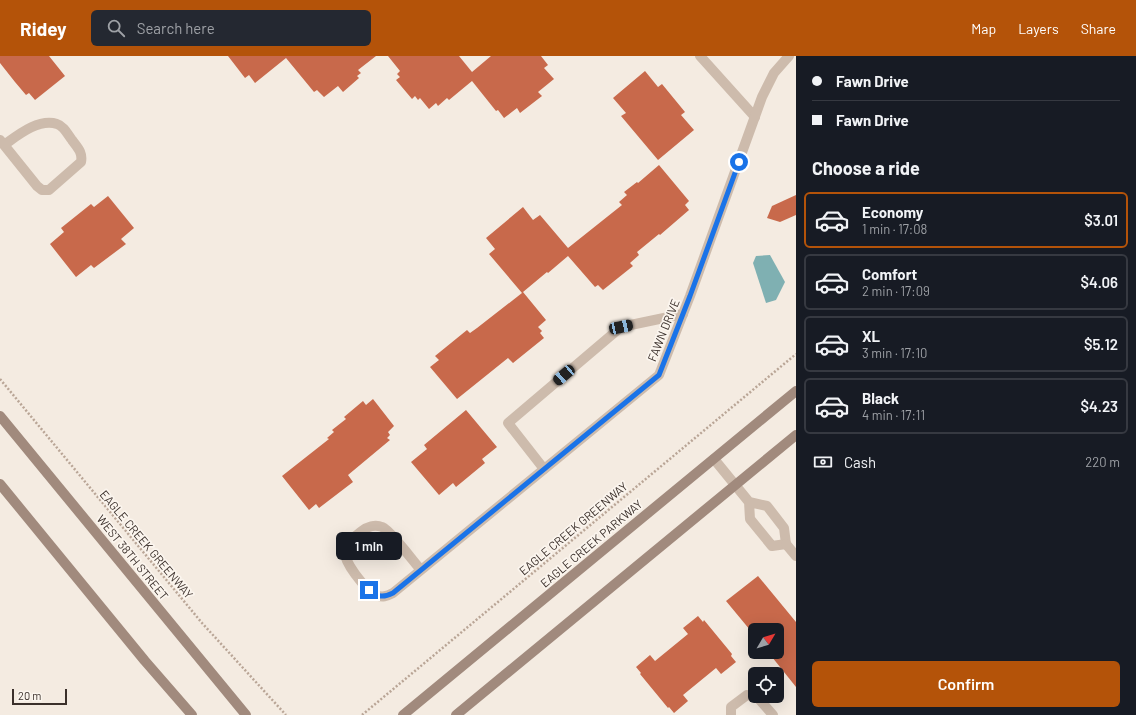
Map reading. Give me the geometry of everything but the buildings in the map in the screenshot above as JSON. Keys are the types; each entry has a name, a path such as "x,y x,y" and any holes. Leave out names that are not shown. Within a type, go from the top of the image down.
{"main road":[{"name":"EAGLE CREEK PARKWAY","path":"402,715 796,391"},
{"name":"WEST 38TH STREET","path":"0,416 246,715"},
{"path":"456,715 796,435"},
{"path":"0,484 145,661 192,715"}],"street":[{"path":"700,56 755,117"},
{"name":"FAWN DRIVE","path":"421,570 388,531 381,526 373,526 365,529 350,541 345,548 344,556 348,564 369,590 377,596 385,597 393,593 659,375 683,314 766,87 774,73 789,56"},
{"path":"45,123 57,124 80,150 82,156 81,162 48,190 42,190 37,186 2,143 25,130 45,123"},
{"path":"544,469 508,423 621,327 683,314"},
{"path":"714,459 749,502 766,506 784,528 786,544 796,556"},
{"path":"749,502 750,519 772,546 786,544"},
{"path":"731,715 731,707 747,695 758,698 773,715"}],"path":[{"name":"EAGLE CREEK GREENWAY","path":"362,715 796,354"},
{"name":"EAGLE CREEK GREENWAY","path":"0,379 202,624 286,715"}],"water":[{"path":"770,255 785,282 776,300 766,303 753,263 756,256"}],"route":[{"path":"369,590 377,596 385,597 393,593 659,375 690,296 739,162"}]}
